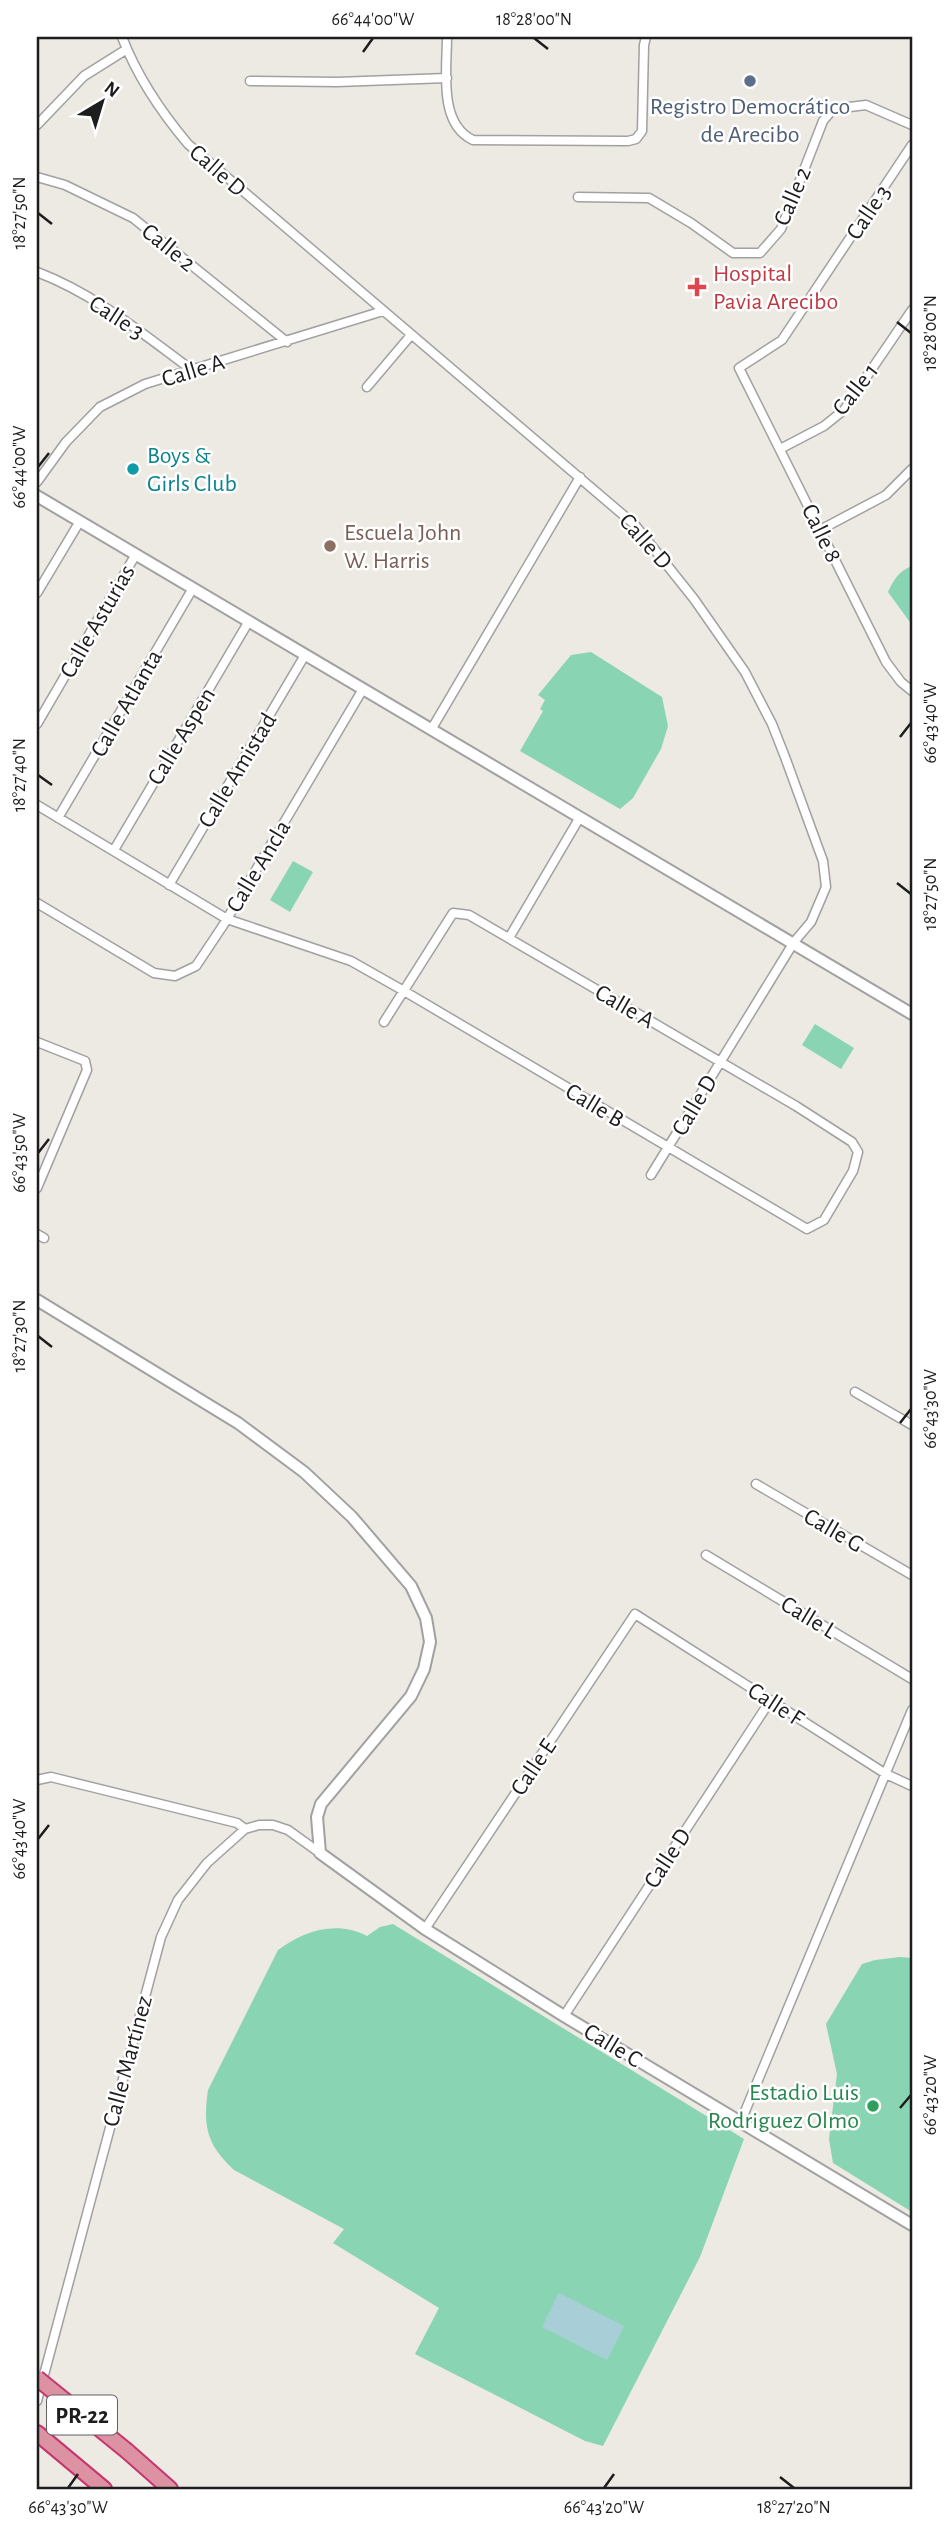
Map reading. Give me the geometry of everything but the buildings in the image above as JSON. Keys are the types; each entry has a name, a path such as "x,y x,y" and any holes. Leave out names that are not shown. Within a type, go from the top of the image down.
{"highway":[{"name":"PR-22","path":"37,2378 170,2489"},
{"name":"PR-22","path":"37,2433 104,2489"}],"street":[{"name":"Calle D","path":"122,37 162,113 188,144 635,525 666,562 745,672 772,724 823,861 826,887 811,922 794,942 651,1175"},
{"path":"447,37 451,117 457,130 473,140 628,141 636,139 642,131 646,37"},
{"path":"37,125 84,76 127,49"},
{"path":"250,81 337,82 447,78"},
{"name":"Calle 2","path":"578,197 649,198 733,253 760,253 781,229 823,121 833,109 866,105 912,125"},
{"name":"Calle 3","path":"739,368 782,340 912,145"},
{"name":"Calle 2","path":"37,177 65,185 133,218 287,342"},
{"name":"Calle 3","path":"37,272 111,310 192,370"},
{"name":"Calle A","path":"37,482 66,442 100,407 145,384 383,311"},
{"name":"Calle 1","path":"780,449 824,426 844,410 911,314"},
{"path":"367,387 411,335"},
{"name":"Calle 8","path":"739,368 886,662 901,682 912,691"},
{"path":"820,530 886,495 912,469"},
{"path":"431,730 580,477"},
{"path":"37,496 912,1014"},
{"path":"37,593 80,521"},
{"name":"Calle Asturias","path":"37,724 136,554"},
{"name":"Calle Atlanta","path":"58,818 193,588"},
{"name":"Calle Aspen","path":"114,850 249,621"},
{"name":"Calle Amistad","path":"169,885 305,655"},
{"name":"Calle Ancla","path":"37,903 154,973 175,976 197,967 363,689"},
{"name":"Calle B","path":"37,805 227,919 351,961 787,1217"},
{"path":"384,1022 453,913 469,915 509,938 580,817"},
{"name":"Calle A","path":"509,938 852,1142 858,1152 853,1171 824,1220 807,1229 787,1217"},
{"path":"37,1042 85,1062 87,1070 37,1188"},
{"path":"37,1300 238,1423 304,1472 352,1517 411,1586 426,1618 430,1642 425,1669 411,1696 321,1804 317,1817 320,1853"},
{"path":"855,1392 912,1424"},
{"name":"Calle G","path":"756,1485 912,1575"},
{"name":"Calle L","path":"706,1555 912,1679"},
{"name":"Calle E","path":"425,1929 635,1614 643,1618"},
{"name":"Calle F","path":"643,1618 886,1774 912,1786"},
{"name":"Calle D","path":"564,2016 770,1701"},
{"path":"741,2121 912,1710"},
{"path":"37,1780 51,1777 237,1824 245,1829 259,1825 281,1827 320,1853"},
{"name":"Calle Martínez","path":"37,2401 161,1937 178,1900 206,1863 245,1829"},
{"name":"Calle C","path":"320,1853 425,1929 564,2016 912,2225"}],"green space":[{"path":"912,566 912,625 888,592 897,576"},
{"path":"591,652 662,697 668,726 661,749 633,798 620,809 520,751 543,711 540,709 545,700 538,695 571,655"},
{"path":"293,861 313,872 290,912 270,900"},
{"path":"815,1024 854,1048 841,1069 802,1045"},
{"path":"393,1924 744,2139 700,2257 603,2446 585,2441 415,2354 439,2308 333,2243 344,2229 234,2170 212,2143 206,2114 208,2090 278,1950 309,1933 321,1930 344,1929 367,1936 380,1927"},
{"name":"Estadio Luis Rodriguez Olmo","path":"900,1957 912,1958 912,2212 833,2163 829,2139 837,2074 826,2024 862,1964"}],"water":[{"path":"559,2293 624,2326 607,2360 542,2327"}],"place":[{"name":"Registro Democrático de Arecibo","path":"750,81"},
{"name":"Hospital Pavia Arecibo","path":"697,287"},
{"name":"Boys & Girls Club","path":"133,469"},
{"name":"Escuela John W. Harris","path":"330,546"},
{"name":"Estadio Luis Rodriguez Olmo","path":"873,2106"}]}
